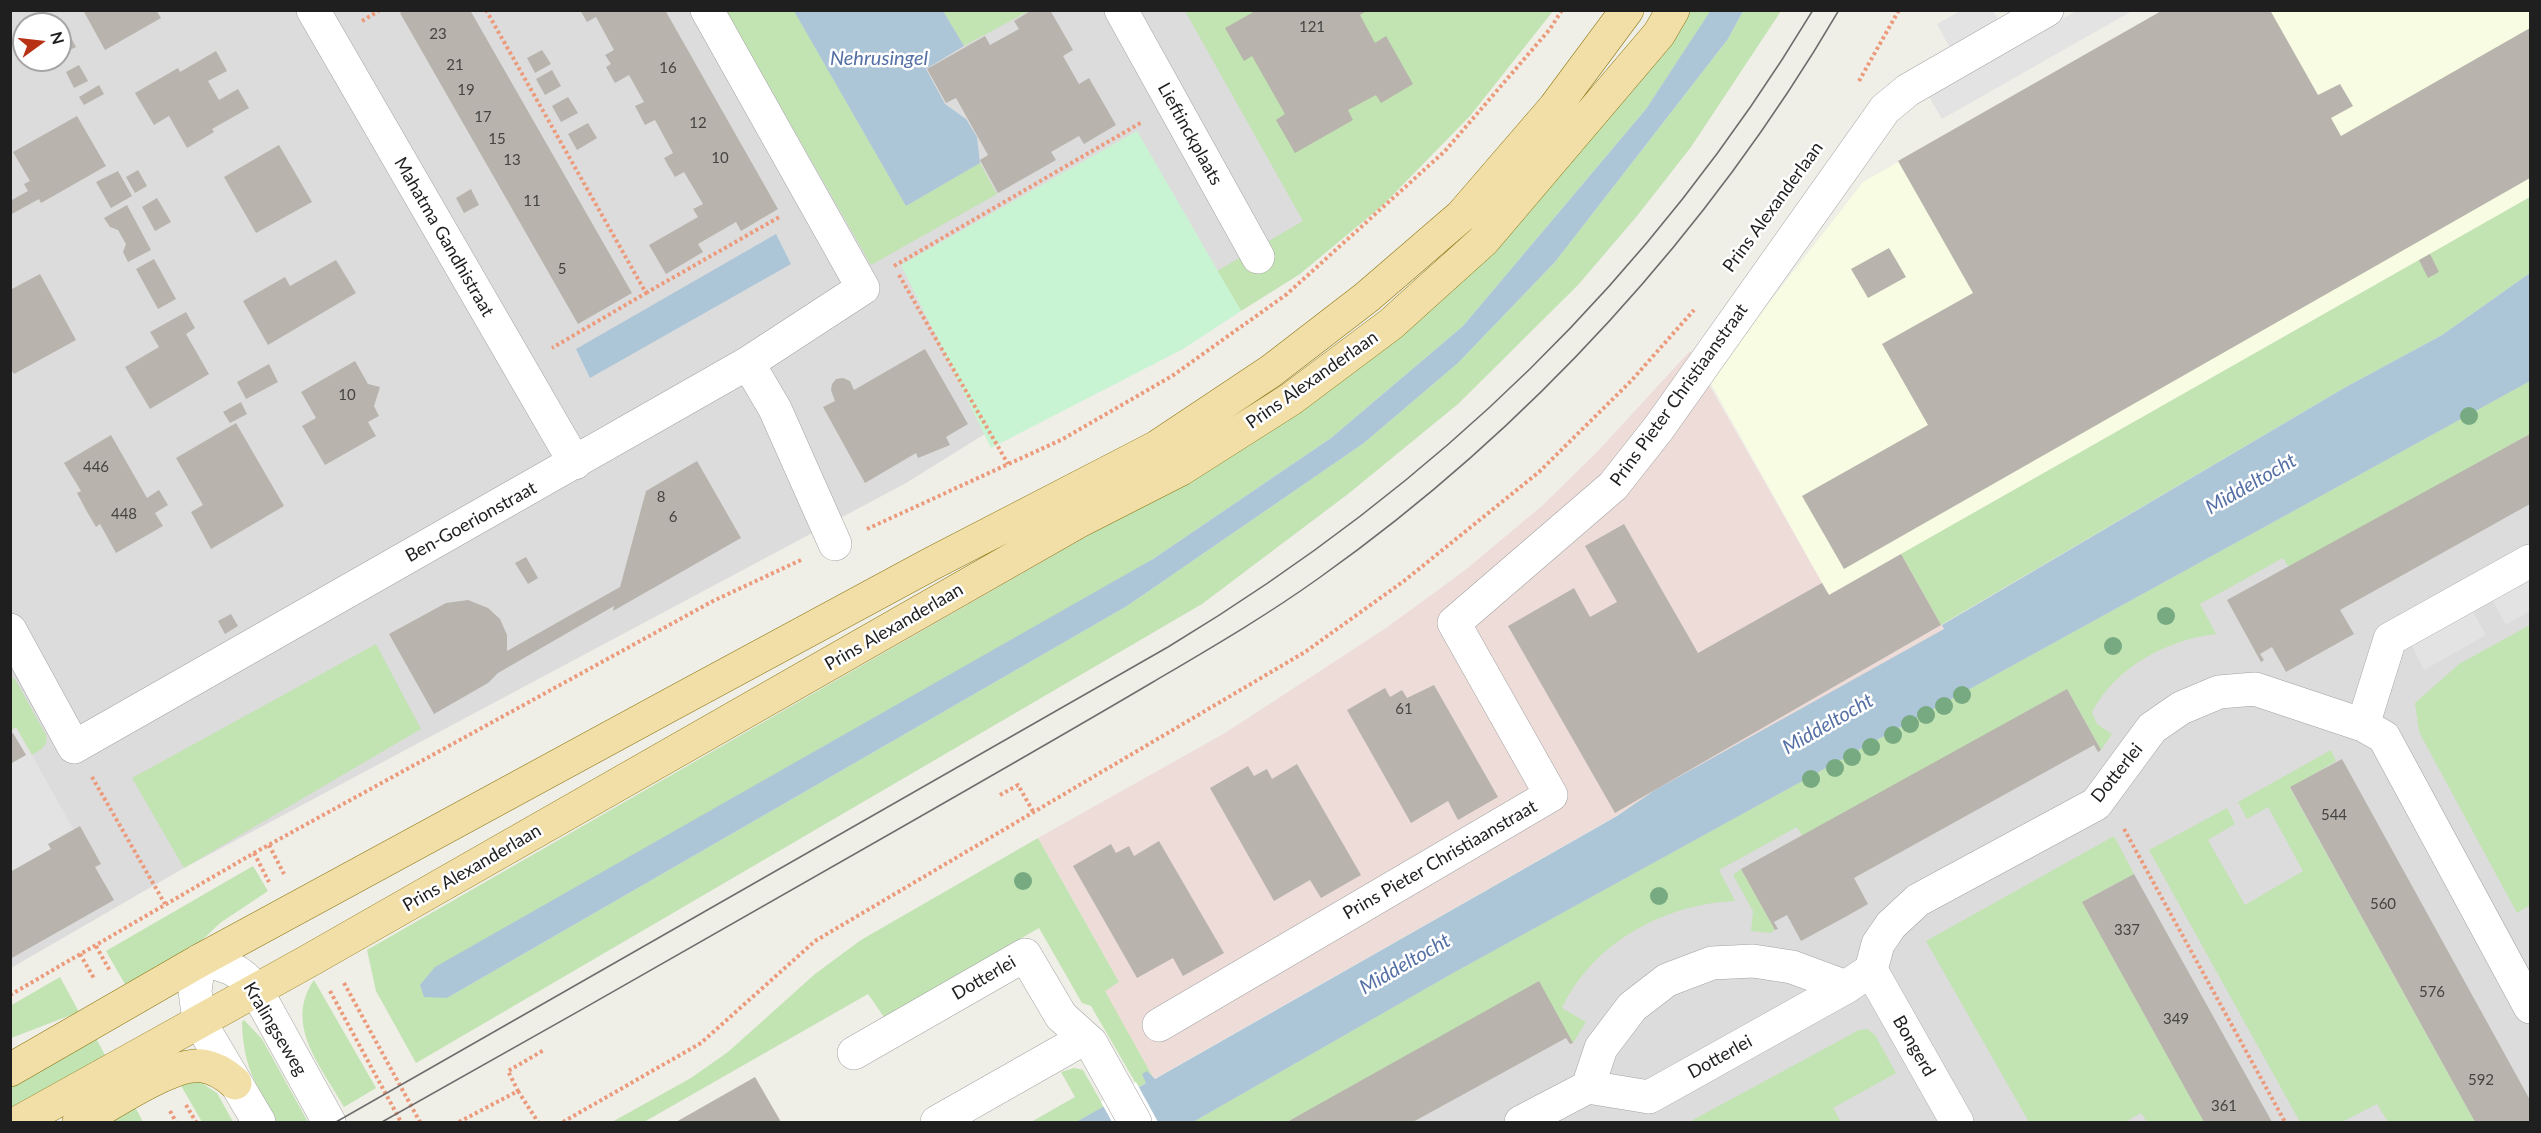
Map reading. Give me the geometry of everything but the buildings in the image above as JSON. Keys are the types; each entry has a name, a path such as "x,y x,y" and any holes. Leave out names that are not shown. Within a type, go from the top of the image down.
{"main road":[{"name":"Prins Alexanderlaan","path":"10,1070 199,961 931,564 1157,447 1252,384 1367,297 1461,216 1555,107 1627,10"},
{"name":"Prins Alexanderlaan","path":"19,1122 256,990 1081,520 1181,469 1291,399 1391,324 1483,241 1659,34 1673,10"},
{"path":"79,1122 179,1068 191,1065 209,1067 226,1075 235,1083"}],"street":[{"name":"Mahatma Gandhistraat","path":"313,10 575,463"},
{"path":"707,10 863,288"},
{"name":"Lieftinckplaats","path":"1121,10 1258,257"},
{"name":"Prins Pieter Christiaanstraat","path":"1159,1025 1551,795 1454,623 1613,486 1658,429 1891,103 1914,86 2047,10"},
{"name":"Ben-Goerionstraat","path":"74,747 748,363 863,288"},
{"path":"748,363 775,409 834,544"},
{"path":"2363,724 2390,639 2530,561"},
{"path":"10,630 74,747"},
{"name":"Dotterlei","path":"1588,1087 1649,1097 1858,979 1891,925 1918,900 2096,804 2152,728 2181,708 2219,692 2255,689 2363,724 2384,737 2530,1007"},
{"name":"Dotterlei","path":"854,1053 1025,955 1061,1016 1091,1043 1135,1122"},
{"path":"199,961 195,991 199,1021 259,1122"},
{"name":"Kralingseweg","path":"199,961 218,962 235,969 248,979 329,1122"},
{"path":"1521,1122 1588,1087 1601,1048 1632,1007 1667,980 1712,963 1753,961 1858,979"},
{"name":"Bongerd","path":"1858,979 1957,1122"},
{"path":"937,1122 1085,1038"}],"path":[{"path":"486,10 646,293"},
{"path":"10,995 165,904 712,601 1063,439 1172,376 1287,294 1445,150 1550,28 1562,10"},
{"path":"1855,88 1899,10"},
{"path":"863,288 894,266 1173,104"},
{"path":"520,367 812,199"},
{"path":"894,266 1008,464"},
{"path":"563,1122 701,1043 815,941 1305,652 1404,581 1539,472 1631,381 1698,305"},
{"path":"74,747 165,904"},
{"path":"1000,795 1018,784 1034,813"},
{"path":"2105,794 2285,1122"},
{"path":"538,1122 508,1071 544,1050"},
{"path":"459,1122 518,1091"}],"shaded area":[{"path":"11,11 1498,11 1313,230 906,483 184,868 11,968"},
{"path":"1960,11 1993,11 1999,20 1950,48 1937,24"},
{"path":"2076,11 2132,11 1942,119 1928,95"},
{"path":"2163,11 2530,11 2530,197 1829,595 1709,380 1863,182"},
{"path":"1690,351 1829,595 1901,554 1945,629 1154,1079 1104,990 1119,982 1038,838 1225,733 1386,628 1464,571 1543,505 1597,452"},
{"path":"2530,362 2530,1122 1186,1122"},
{"path":"2530,578 2530,611 2506,625 2492,599"},
{"path":"2472,610 2486,635 2424,670 2411,644"},
{"path":"16,727 74,830 48,844 51,849 11,872 10,764 26,755 13,733 11,735 11,731"}],"green space":[{"path":"726,11 794,11 906,206 980,163 997,194 871,265"},
{"path":"943,11 1029,11 964,46"},
{"path":"1185,11 1553,11 1470,116 1383,205 1300,274 1241,311 1217,271 1303,221"},
{"path":"1681,11 1711,11 1646,109 1463,326 1331,438 1153,559 424,996 447,998 1127,606 1364,443 1458,363 1555,262 1728,39 1743,11 1781,11 1691,147 1637,216 1578,285 1458,404 1348,494 1202,604 416,1063 376,991 367,950 1216,462 1362,361"},
{"path":"1137,131 1241,311 1183,349 991,448 901,265"},
{"path":"2530,197 2530,273 2442,335 2344,388 1941,625 1901,554"},
{"path":"2530,381 2530,434 2289,568 2283,558 2200,604 2216,634 2197,637 2161,649 2144,658 2114,682 2092,712 2097,724 2112,734 2101,750 2067,689 1803,837 1797,827 1719,870 1735,901 1682,910 1657,919 1612,946 1592,964 1575,985 1562,1008 1586,1022 1573,1043 1536,985 1287,1122 1269,1120 1265,1122 1193,1122 1453,973"},
{"path":"2530,625 2530,905 2517,913 2419,732 2415,703 2459,664"},
{"path":"376,644 421,729 184,868 132,778"},
{"path":"11,677 15,679 46,735 45,745 32,755 16,728 11,731"},
{"path":"2331,750 2336,761 2290,788 2475,1122 2388,1122 2377,1104 2342,1122 2300,1122 2149,850 2227,808 2235,824 2208,840 2245,905 2303,871 2268,807 2247,819 2238,802"},
{"path":"2114,836 2134,874 2082,902 2204,1122 2147,1122 2141,1113 2125,1122 2029,1122 1926,941"},
{"path":"1038,838 1119,982 1105,991 1154,1079 1147,1071 1146,1083 1138,1087 1091,1006 1082,1003 1039,928 884,1017 868,994 644,1122 612,1122 691,1078 728,1052 815,974 861,940"},
{"path":"253,866 268,891 220,923 197,945 126,986 106,951"},
{"path":"1741,869 1775,930 1771,933 1751,931 1753,911 1733,875"},
{"path":"60,977 79,1012 11,1038 10,1006"},
{"path":"314,980 376,1088 344,1107 317,1061 304,1029 305,997"},
{"path":"244,1020 262,1039 308,1122 276,1122 248,1063 243,1037 242,1022"},
{"path":"1867,1029 1875,1035 1896,1073 1833,1108 1841,1122 1689,1122 1859,1030"},
{"path":"94,1035 109,1062 11,1118 10,1082"},
{"path":"1074,1068 1083,1070 1104,1107 1076,1122 1031,1122 1075,1097 1061,1072"},
{"path":"199,1081 217,1093 233,1122 202,1122 179,1082"},
{"path":"134,1105 143,1122 104,1122"}],"water":[{"path":"1711,10 1743,11 1728,39 1555,262 1458,363 1364,443 1127,606 447,998 424,997 420,985 435,967 1153,559 1331,438 1463,326 1646,109"},
{"name":"Nehrusingel","path":"794,11 943,11 964,46 926,69 945,104 966,119 977,137 980,163 906,206"},
{"path":"776,234 791,264 590,378 576,349"},
{"name":"Middeltocht","path":"2530,273 2530,381 1453,973 1193,1122 1076,1122 1146,1083 1142,1074 1147,1071 1155,1079 1617,816 1655,790 1944,629 1942,625 2344,388 2442,335"}],"pier":[{"path":"1136,1082 1158,1122 1112,1122 1101,1102"}],"tram line":[{"path":"336,1122 1168,647 1266,584 1359,517 1447,446 1530,369 1608,287 1681,200 1750,108 1813,10"},
{"path":"382,1122 1091,719 1258,619 1319,578 1396,520 1471,458 1542,391 1609,321 1673,248 1732,171 1788,92 1839,10"}]}
